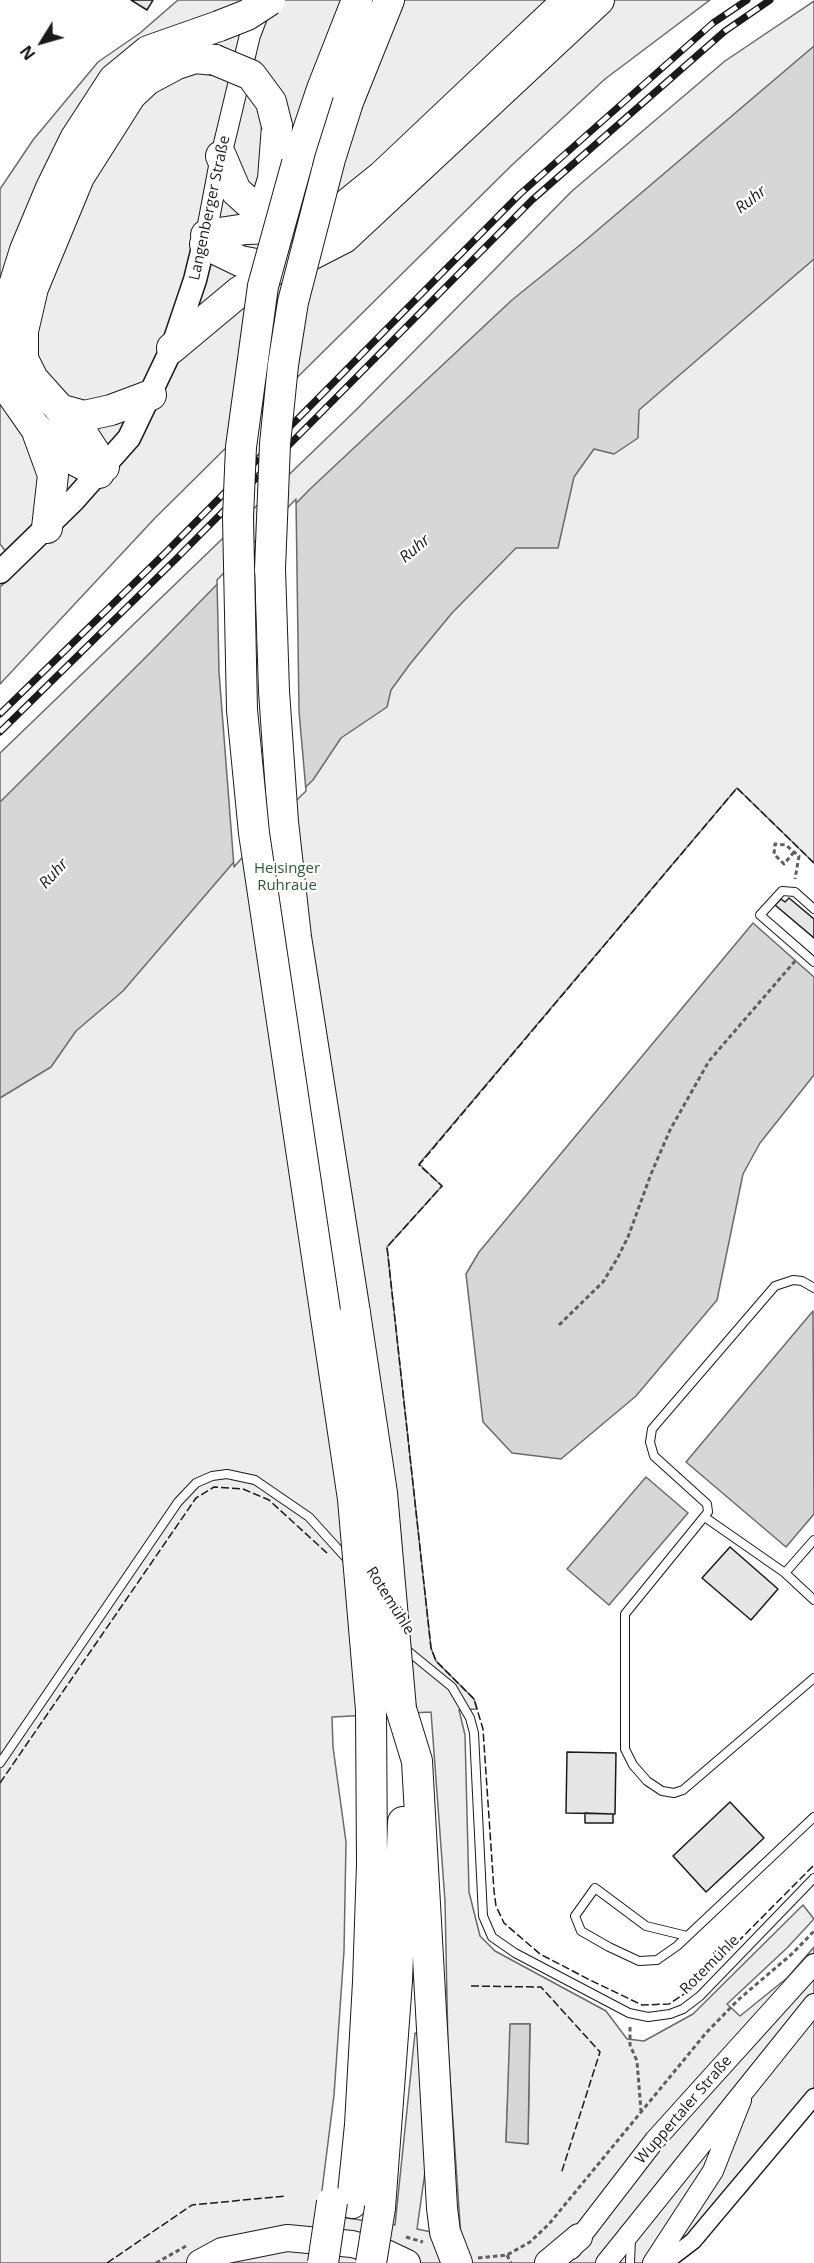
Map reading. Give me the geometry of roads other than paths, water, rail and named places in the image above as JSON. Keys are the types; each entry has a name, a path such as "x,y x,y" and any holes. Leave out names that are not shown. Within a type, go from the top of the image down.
{"highway":[{"path":"47,528 53,475 34,426 4,378 0,345 11,292 51,188 75,140 114,79 148,51 247,15 270,0"},
{"path":"341,2263 355,2204 360,2125 372,1864 371,1710 353,1499 254,833 242,710 238,517 241,447 270,277 297,163 322,89 357,0"},
{"path":"206,239 246,229 278,228 317,220 341,209 382,176 568,0"},
{"path":"172,348 239,292 322,251 360,225 599,0"},
{"path":"323,2263 355,2204 388,2128 403,1861 401,1709 382,1493 293,914 276,726 270,569 275,444 293,302 330,159 348,102 387,8"},
{"path":"102,470 84,436 33,380 23,359 23,331 33,288 64,210 96,148 131,95 147,80 177,64 195,58 215,60 250,75 271,102 277,126 273,179 266,202 270,277"},
{"path":"221,156 236,191 278,228"},
{"path":"206,239 270,277"},
{"path":"62,410 91,415 152,395"},
{"path":"34,426 63,454 102,470"},
{"path":"401,1709 417,1761 442,2208 445,2232 457,2263"},
{"path":"355,2204 371,2263"}],"main road":[{"name":"Langenberger Straße","path":"0,572 47,528 129,438 152,395 172,348 206,239"},
{"path":"548,2263 579,2237"},
{"path":"200,2263 222,2252 288,2238 352,2244 386,2253 407,2263"}],"street":[{"name":"Langenberger Straße","path":"206,239 221,156 250,35 264,0"},
{"name":"Wuppertaler Straße","path":"562,2263 579,2237 681,2110 814,1964"},
{"name":"Wuppertaler Straße","path":"606,2263 814,2004"},
{"path":"653,2263 713,2171 729,2135 746,2086"},
{"path":"664,2263 693,2241 729,2202 814,2097"}],"lane":[{"path":"814,909 795,892 782,891 760,915 814,962"},
{"path":"814,1288 802,1281 794,1280 775,1286 652,1429 650,1443 654,1456 707,1504 706,1518 625,1614 626,1749 633,1765 647,1781 662,1791 674,1793 683,1790 814,1678"},
{"name":"Rotemühle","path":"0,1763 178,1502 189,1489 204,1479 227,1474 244,1476 294,1504 340,1550 373,1601"},
{"path":"706,1518 785,1573 814,1600"},
{"path":"785,1573 814,1540"},
{"name":"Rotemühle","path":"383,1619 407,1652 452,1688 471,1718 474,1733 480,1904 488,1930 506,1949 629,2013 648,2017 670,2014 683,2009 700,1996 814,1878"},
{"path":"687,1936 646,1926 595,1888 577,1910 575,1916 581,1930 639,1961 654,1961 687,1936 814,1816"},
{"path":"630,2263 631,2231"}],"water":[{"name":"Ruhr","path":"814,46 814,259 639,410 638,438 614,454 594,449 574,477 558,548 516,548 452,613 410,664 391,690 387,707 341,738 313,780 263,828 123,991 76,1031 51,1067 0,1098 0,802 310,489 512,300"},
{"path":"753,923 814,977 814,1075 760,1143 743,1174 717,1300 636,1396 561,1459 512,1453 483,1422 466,1274 479,1252"},
{"path":"813,1311 814,1514 786,1547 686,1462"},
{"path":"646,1477 688,1513 609,1605 567,1569"},
{"path":"510,2024 530,2024 528,2144 506,2142"}],"railway":[{"path":"0,714 166,552 520,194 713,23 747,0"},
{"path":"0,732 175,560 532,200 725,31 770,0"}],"park label":[{"name":"Heisinger Ruhraue","path":"287,878"}]}
